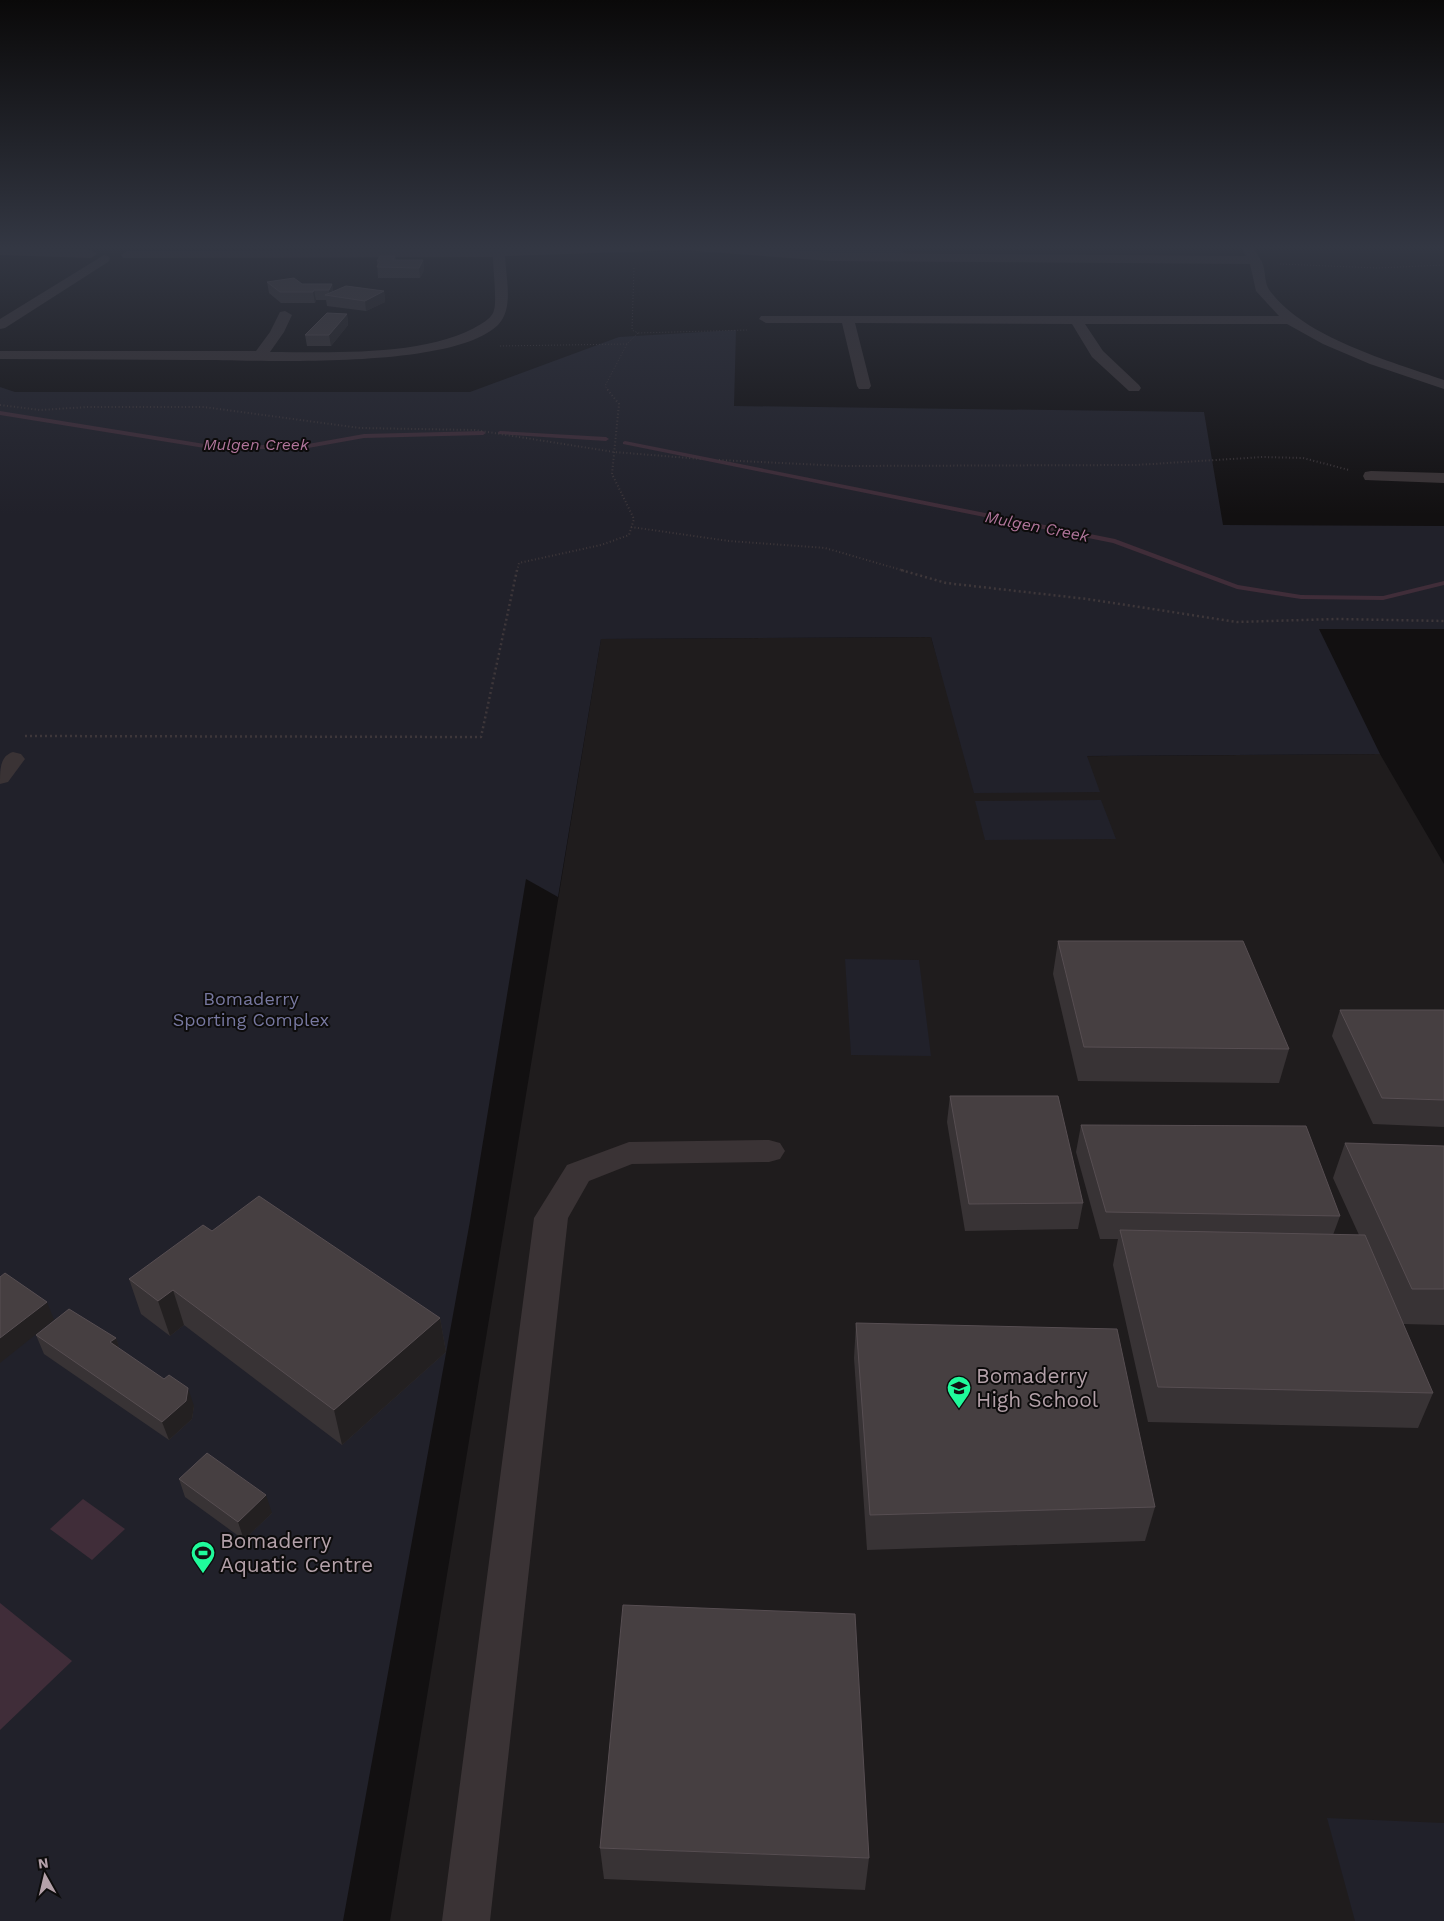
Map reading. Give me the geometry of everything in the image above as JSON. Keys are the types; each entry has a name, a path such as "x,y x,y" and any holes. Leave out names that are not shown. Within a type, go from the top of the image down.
{"street":[{"path":"260,356 274,336"},
{"path":"0,354 335,356 380,354 452,341 464,336"},
{"path":"852,336 864,386"},
{"path":"1086,336 1097,354 1134,388"},
{"path":"1318,336 1367,358 1444,386"},
{"path":"452,341 469,347"},
{"path":"1425,378 1444,377"},
{"path":"1372,476 1444,478"},
{"path":"466,1921 551,1218 578,1173 629,1153 769,1151"}],"path":[{"path":"20,736 482,737 519,563 601,545 629,535 634,519 612,474 619,404 604,386 627,344 635,336"},
{"path":"469,347 627,344"},
{"path":"0,405 40,410 88,407 204,407 360,428 476,430 614,452 701,459"},
{"path":"719,460 844,466 1136,465 1263,457 1293,457 1372,476"},
{"path":"631,527 729,541 825,548 946,582 1087,599 1237,622 1337,619 1444,621"}],"shaded area":[{"name":"Bomaderry High School","path":"931,637 966,757 1380,754 1444,864 1444,1921 390,1921 601,639"},
{"path":"83,1499 125,1529 92,1560 50,1529"},
{"path":"0,1603 72,1661 0,1730"}],"green space":[{"name":"Bomaderry Sporting Complex","path":"736,336 734,406 1204,412 1223,525 1444,526 1444,629 1319,629 1380,754 1087,756 1100,792 974,793 931,637 601,639 558,897 526,879 470,1221 343,1921 0,1921 0,387 15,392 470,392 619,337"},
{"path":"1101,800 1116,839 985,840 975,801"},
{"path":"845,959 919,960 931,1056 851,1055"},
{"path":"1327,1818 1444,1823 1444,1921 1355,1921"}],"building":[{"path":"1058,941 1243,941 1289,1049 1084,1047"},
{"path":"1340,1010 1444,1010 1444,1100 1382,1098"},
{"path":"950,1096 1058,1096 1083,1203 969,1204"},
{"path":"1081,1125 1306,1126 1340,1216 1106,1212"},
{"path":"1345,1143 1444,1146 1444,1289 1412,1289"},
{"path":"259,1196 440,1318 334,1410 173,1290 158,1301 129,1279 203,1225 212,1231"},
{"path":"1120,1230 1365,1235 1433,1393 1158,1387"},
{"path":"5,1273 47,1302 0,1338 0,1277"},
{"path":"69,1309 116,1338 110,1342 164,1379 169,1375 188,1388 186,1401 162,1422 36,1335"},
{"path":"856,1323 1117,1329 1155,1507 870,1515"},
{"path":"207,1453 266,1495 238,1522 179,1479"},
{"path":"623,1605 855,1614 869,1858 600,1848"}],"waterway":[{"name":"Mulgen Creek","path":"0,413 217,448 308,446 364,436 483,433"},
{"name":"Mulgen Creek","path":"500,433 606,439"},
{"name":"Mulgen Creek","path":"625,443 1115,541 1237,587 1301,597 1383,598 1444,583"}],"place":[{"name":"Bomaderry High School","path":"959,1409"},
{"name":"Bomaderry Aquatic Centre","path":"203,1574"}]}
